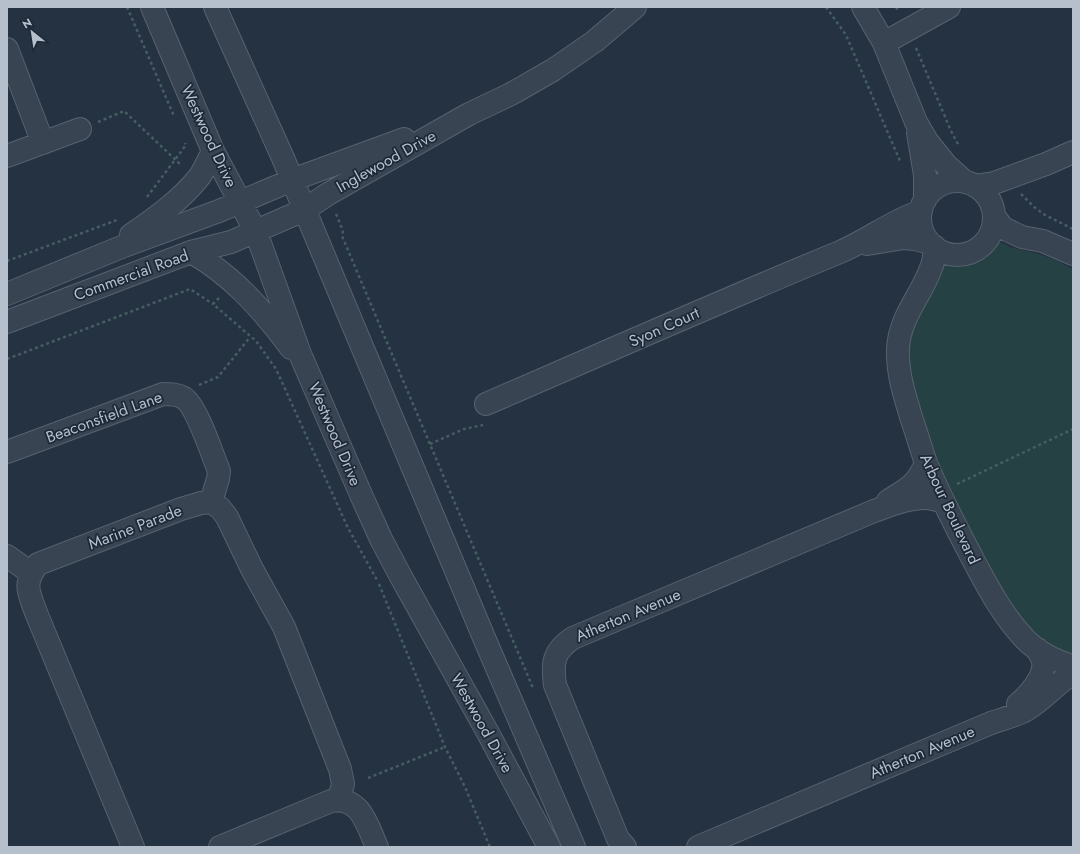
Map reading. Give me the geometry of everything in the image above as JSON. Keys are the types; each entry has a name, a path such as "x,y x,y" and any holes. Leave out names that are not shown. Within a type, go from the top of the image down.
{"street":[{"name":"Westwood Drive","path":"152,7 213,151 256,232 300,354 381,539 549,847"},
{"name":"Westwood Drive","path":"215,7 292,180 485,640 574,847"},
{"name":"Inglewood Drive","path":"256,232 304,210 328,194 469,114 511,94 553,70 595,40 634,7"},
{"path":"863,7 884,43 916,122 927,142 937,155 946,165 970,184 983,192 989,200 993,213 1003,228 1022,237 1043,241 1073,254"},
{"path":"884,43 949,7"},
{"path":"7,50 43,143"},
{"name":"Inglewood Drive","path":"240,202 292,180 469,114"},
{"path":"916,122 924,171 921,223 924,234 932,245"},
{"path":"7,156 80,129"},
{"path":"72,267 125,239 153,220 184,194 200,175 213,151"},
{"path":"842,251 923,206 932,191 942,185 953,182 970,184 994,183 1046,164 1073,152"},
{"path":"842,251 868,244 904,238 915,239 932,245 944,253 954,255 974,251 983,245 989,236 993,226 993,202 998,195 1014,183 1046,164"},
{"name":"Commercial Road","path":"7,294 124,246 240,202"},
{"name":"Commercial Road","path":"7,322 191,252 231,242 256,232"},
{"name":"Arbour Boulevard","path":"932,245 931,268 906,315 900,333 898,349 899,370 904,393 926,463 941,497 990,590 1013,625 1024,638 1037,649 1073,666"},
{"name":"Syon Court","path":"487,413 776,278 842,251"},
{"path":"191,252 218,269 233,282 273,323 314,386"},
{"name":"Beaconsfield Lane","path":"7,452 163,394 175,394 185,399 194,410 219,471 211,502"},
{"path":"874,510 916,482 920,477 926,463"},
{"path":"874,510 915,499 941,497"},
{"path":"211,502 220,508 227,517 252,569 284,627 340,769 343,784 339,800"},
{"name":"Marine Parade","path":"31,573 38,564 181,509 201,503 211,502"},
{"name":"Atherton Avenue","path":"625,847 618,839 555,685 554,665 558,650 563,644 573,638 874,510"},
{"path":"7,556 31,573 28,582 29,592 37,616 133,847"},
{"path":"991,723 1020,703 1037,683 1042,674 1043,662 1037,649"},
{"path":"991,723 1026,710 1073,674"},
{"name":"Atherton Avenue","path":"698,847 991,723"},
{"path":"220,847 330,801 339,800 352,804 362,813 376,847"}],"path":[{"path":"127,7 174,117"},
{"path":"826,7 846,35 901,163"},
{"path":"896,7 908,30 951,131 960,148"},
{"path":"80,129 124,111 196,180"},
{"path":"143,201 186,145 183,138"},
{"path":"328,194 343,231 342,236 534,691"},
{"path":"1027,201 1045,215 1073,229"},
{"path":"7,261 123,218"},
{"path":"213,304 233,282"},
{"path":"7,359 190,289 213,304 256,341 276,370 348,528 380,585 445,747 465,787 490,847"},
{"path":"185,399 190,388 218,377 250,337"},
{"path":"430,444 464,429 476,427 487,413"},
{"path":"941,497 1073,429"},
{"path":"368,778 445,747"}],"green space":[{"path":"993,239 1010,247 1039,254 1058,261 1073,270 1073,661 1028,635 950,505 902,358 938,265 957,264 970,261 975,258"}]}
